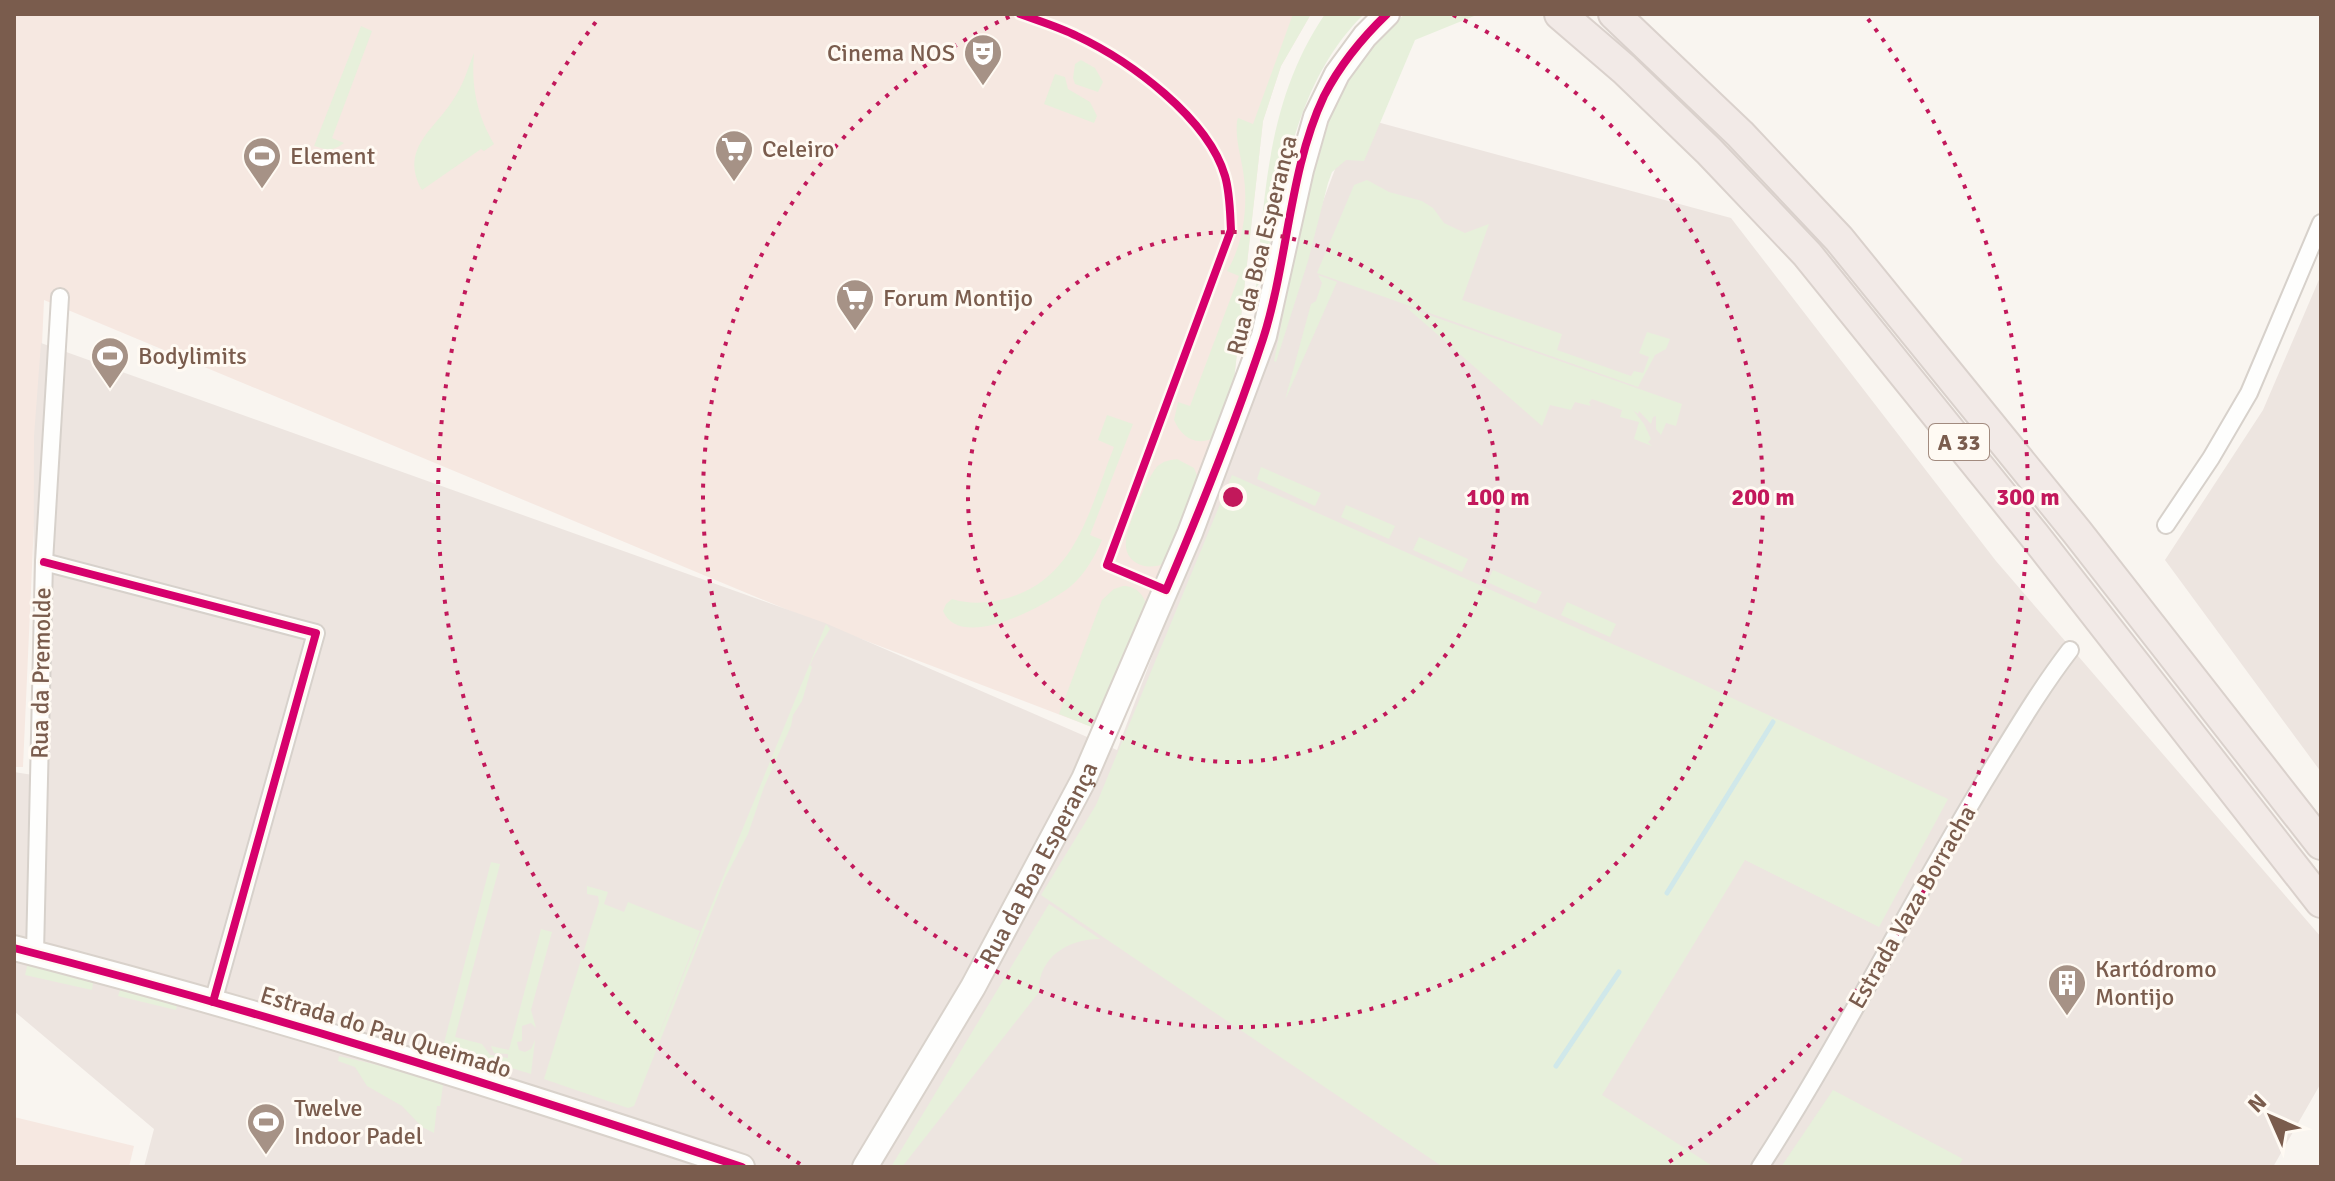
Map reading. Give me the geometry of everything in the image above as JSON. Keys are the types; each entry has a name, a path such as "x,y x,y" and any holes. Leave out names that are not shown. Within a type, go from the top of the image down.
{"highway":[{"name":"A 33","path":"1560,14 1624,69 1698,140 1807,254 2034,535 2321,902"},
{"name":"A 33","path":"1614,14 1740,134 1839,239 2077,532 2321,844"}],"street":[{"name":"Rua da Boa Esperança","path":"865,1167 973,987 1084,779 1190,533 1264,336 1316,117 1337,74 1365,36 1387,14"},
{"path":"2166,525 2211,458 2249,393 2321,223"},
{"name":"Rua da Premolde","path":"24,951 60,297"},
{"path":"44,562 316,633 213,1002"},
{"name":"Estrada Vaza Borracha","path":"1760,1167 1830,1051 1959,822 2047,680 2070,650"},
{"name":"Estrada do Pau Queimado","path":"24,951 213,1002 482,1081 742,1167"}],"shaded area":[{"path":"14,14 1311,14 1281,66 1263,121 1234,380 1228,404 1229,419 1097,729 814,621 44,300 23,767 14,767"},
{"path":"1355,116 1731,218 1996,561 2321,937 2321,1083 2273,1167 144,1167 154,1129 14,1011 14,772 33,775 34,436 41,343 825,623 1117,750"},
{"path":"2321,275 2321,772 2165,560 2263,410"},
{"path":"14,1117 134,1146 129,1167 14,1167"}],"green space":[{"path":"1293,14 1311,14 1281,66 1263,121 1234,380 1213,438 1195,440 1185,435 1174,420 1178,402 1190,406 1239,276 1227,271 1237,250 1245,214 1237,121 1238,118 1253,124"},
{"path":"1325,14 1364,14 1340,42 1306,104 1285,172 1263,278 1256,288 1267,180 1280,112 1291,78"},
{"path":"1405,14 1479,14 1415,40 1364,161 1346,160 1332,172 1276,362 1305,205 1331,114 1357,66"},
{"path":"361,26 372,31 332,138 344,143 329,149 314,146"},
{"path":"474,53 476,100 494,144 484,151 481,149 422,190 414,163 417,151 457,95"},
{"path":"1081,60 1095,68 1103,82 1098,92 1075,84 1075,64"},
{"path":"1055,74 1065,77 1068,89 1090,102 1097,116 1094,123 1044,104"},
{"path":"1367,180 1389,192 1422,201 1433,208 1444,223 1465,233 1489,224 1462,300 1562,334 1557,350 1631,376 1634,371 1643,373 1649,357 1639,353 1647,332 1670,339 1666,349 1655,355 1638,387 1317,273 1354,185"},
{"path":"1318,275 1337,282 1285,400 1311,304 1316,301 1322,283"},
{"path":"1406,307 1682,404 1676,426 1666,423 1661,435 1656,429 1656,416 1651,424 1639,411 1638,414 1633,410 1644,424 1652,446 1634,439 1639,422 1620,417 1622,410 1592,399 1589,402 1591,406 1575,402 1571,410 1550,405 1542,426"},
{"path":"1107,415 1133,424 1090,535 1102,540 1085,570 1071,586 1026,613 986,626 968,627 953,623 943,611 952,599 980,603 1008,598 1031,588 1066,557 1088,516 1114,447 1098,440"},
{"path":"1177,459 1194,468 1201,485 1165,563 1151,567 1138,564 1128,555 1126,548 1134,512 1144,488 1159,465"},
{"path":"1261,467 1321,493 1315,506 1257,479"},
{"path":"1232,475 1687,677 1948,799 1879,927 1745,860 1602,1095 1714,1167 1443,1167 1041,895 1096,805"},
{"path":"1346,505 1395,526 1389,539 1341,517"},
{"path":"1419,537 1468,559 1462,572 1413,550"},
{"path":"1493,570 1542,592 1536,604 1487,582"},
{"path":"1123,586 1140,593 1148,609 1097,729 1059,714 1102,600 1114,589"},
{"path":"1567,602 1616,624 1610,637 1561,615"},
{"path":"826,624 830,629 810,665 802,701 793,715 748,834 725,878 634,1106 628,1108 544,1079 599,902 598,896 587,894 587,886 608,892 604,904 624,912 628,902 700,931 645,1069"},
{"path":"491,862 500,864 455,1037 482,1044 490,1055 508,1058 508,1054 494,1053 491,1046 509,1050 541,929 552,932 531,1010 536,1028 531,1023 522,1026 522,1041 517,1042 519,1050 525,1052 531,1049 535,1040 531,1074 443,1047"},
{"path":"1049,904 1100,939 1077,942 1057,952 1049,960 1040,980 1039,992 902,1167 891,1167"},
{"path":"28,962 94,977 92,990 25,975"},
{"path":"122,984 179,997 176,1010 118,996"},
{"path":"339,1056 438,1079 443,1086 434,1133 422,1127 402,1106 367,1086 355,1067 338,1061"},
{"path":"1833,1090 1963,1159 1958,1167 1781,1167"}],"waterway":[{"path":"1667,893 1773,722"},
{"path":"1556,1066 1619,972"}],"cycle path":[{"path":"1020,14 1098,47 1143,76 1185,113 1202,133 1216,154 1227,183 1231,230 1107,565 1166,590 1217,466 1263,339 1312,124 1337,73 1360,42 1387,14"},
{"path":"44,562 316,633 213,1002"},
{"path":"14,948 380,1051 742,1167"}],"place":[{"name":"Cinema NOS","path":"983,87"},
{"name":"Celeiro","path":"734,183"},
{"name":"Element","path":"262,190"},
{"name":"Forum Montijo","path":"855,332"},
{"name":"Bodylimits","path":"110,390"},
{"name":"Kartódromo Montijo","path":"2067,1017"},
{"name":"Twelve Indoor Padel","path":"266,1156"}]}
